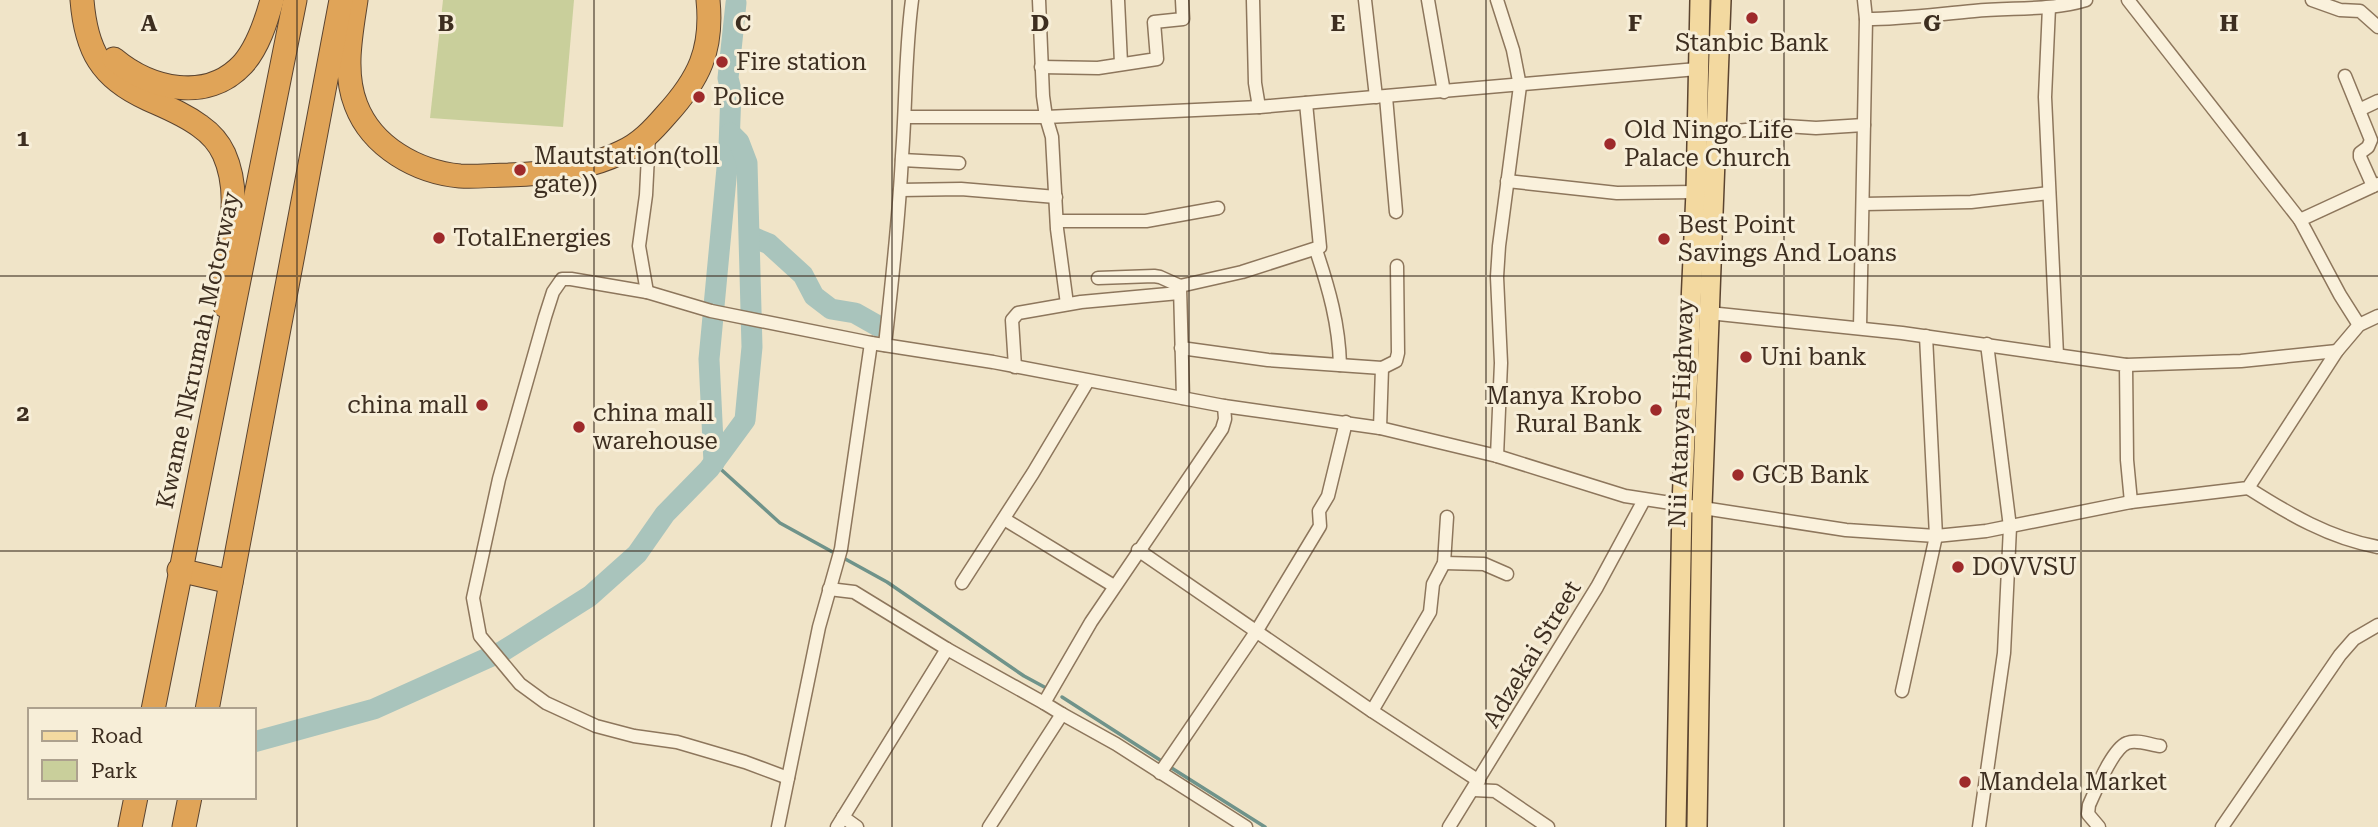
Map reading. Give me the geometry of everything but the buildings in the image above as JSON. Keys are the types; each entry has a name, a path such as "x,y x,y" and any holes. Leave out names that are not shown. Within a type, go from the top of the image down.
{"highway":[{"path":"82,0 89,39 94,55 103,68 130,90 191,119 217,142 224,154 230,170 234,199 223,288 228,340"},
{"path":"96,0 100,32 108,52 114,59 147,81 192,89 212,85 228,77 242,65 263,30 272,0"},
{"name":"Kwame Nkrumah Motorway","path":"153,708 295,0"},
{"path":"207,708 341,0"},
{"path":"356,0 348,67 356,105 383,144 412,163 462,176 553,172 603,160 624,151 649,134 688,90 696,75 709,35 708,0"},
{"path":"179,570 231,582"},
{"path":"130,827 136,799"},
{"path":"184,827 190,799"}],"main road":[{"path":"1676,827 1692,505 1700,0"},
{"name":"Nii Atanya Highway","path":"1697,827 1692,505 1709,313 1721,0"}],"street":[{"path":"885,345 900,190 906,49 912,0"},
{"path":"1039,0 1041,67 1046,117 1052,137 1057,221 1067,304"},
{"path":"1118,0 1121,63"},
{"path":"1041,67 1098,68 1157,59 1154,22 1183,19 1182,0"},
{"path":"1252,0 1255,83 1259,107"},
{"path":"1365,0 1396,212"},
{"path":"1428,0 1444,92"},
{"path":"1497,0 1513,50 1520,86 1497,277 1502,363 1497,456"},
{"path":"1860,328 1866,19 1864,0"},
{"path":"1866,19 2067,6 2086,0"},
{"path":"2128,0 2300,220 2359,325"},
{"path":"2312,0 2340,9 2364,5 2378,27"},
{"path":"2049,7 2045,97 2057,355"},
{"path":"905,117 1046,117 1259,107 1697,69"},
{"path":"2300,220 2376,185 2360,157 2371,140 2345,76"},
{"path":"2359,110 2378,101"},
{"path":"1015,367 1012,320 1018,313 1179,289 1316,250 1320,243 1306,103"},
{"path":"1716,133 1785,126 1816,128 1864,125"},
{"path":"647,292 639,246 649,134"},
{"path":"902,160 959,163"},
{"path":"1507,181 1617,193 1696,192"},
{"path":"900,190 961,189 1056,197"},
{"path":"1863,204 1958,202 2049,193"},
{"path":"1057,221 1146,221 1218,208"},
{"path":"1316,250 1340,337 1340,365"},
{"path":"1181,348 1268,360 1382,368 1392,364 1398,353 1397,266"},
{"path":"1098,278 1154,276 1179,289"},
{"path":"788,779 745,762 677,742 634,736 596,726 571,715 546,703 520,684 480,636 473,598 499,479 553,292 562,279 647,292 711,311 872,343 1224,406 1380,428 1497,456 1644,500 1692,505 1846,530 1937,536 2010,527 2131,502 2248,488 2293,517 2378,547"},
{"path":"1179,289 1183,398"},
{"path":"1709,313 1926,336 2126,365 2241,361 2337,351"},
{"path":"2248,488 2337,351 2359,325 2378,316"},
{"path":"1902,691 1937,536 1926,336"},
{"path":"778,827 828,589 839,554 872,343"},
{"path":"1979,827 2004,653 2010,527 1987,344"},
{"path":"2126,365 2127,460 2131,502"},
{"path":"1380,428 1382,368"},
{"path":"962,583 1088,381"},
{"path":"1044,703 1114,586 1222,429 1225,419 1224,406"},
{"path":"1160,773 1256,632 1320,526 1319,511 1328,496 1346,422"},
{"name":"Adzekai Street","path":"1449,827 1597,587 1644,500"},
{"path":"1372,711 1430,612 1433,584 1444,563 1447,517"},
{"path":"1004,519 1114,586"},
{"path":"1138,550 1476,785 1495,791 1548,827"},
{"path":"1444,563 1484,564 1507,574"},
{"path":"828,589 854,592 947,649 1116,744 1246,827"},
{"path":"2222,827 2340,655 2354,639 2378,625"},
{"path":"858,827 840,822 947,649"},
{"path":"989,827 1062,714"},
{"path":"2099,827 2088,814 2089,805 2116,752 2125,743 2160,747"}],"green space":[{"path":"443,0 574,0 563,127 430,118"}],"waterway":[{"path":"736,3 739,0"},
{"path":"714,463 709,359 729,147 731,90 728,78 736,3"},
{"path":"256,741 374,709 503,651 590,596 637,554 665,514 709,469 745,420 752,347 747,163 739,142 730,133"},
{"path":"750,236 769,244 803,275 814,296 831,309 855,313 878,326"},
{"path":"714,463 780,523 887,582 1024,676 1048,689"},
{"path":"1062,697 1160,760"},
{"path":"1170,767 1265,827"}],"place":[{"name":"Stanbic Bank","path":"1752,18"},
{"name":"Fire station","path":"722,62"},
{"name":"Police","path":"699,97"},
{"name":"Old Ningo Life Palace Church","path":"1610,144"},
{"name":"Mautstation(toll gate))","path":"520,170"},
{"name":"TotalEnergies","path":"439,238"},
{"name":"Best Point Savings And Loans","path":"1664,239"},
{"name":"Uni bank","path":"1746,357"},
{"name":"china mall","path":"482,405"},
{"name":"Manya Krobo Rural Bank","path":"1656,410"},
{"name":"china mall warehouse","path":"579,427"},
{"name":"GCB Bank","path":"1738,475"},
{"name":"DOVVSU","path":"1958,567"},
{"name":"Mandela Market","path":"1965,782"}]}
